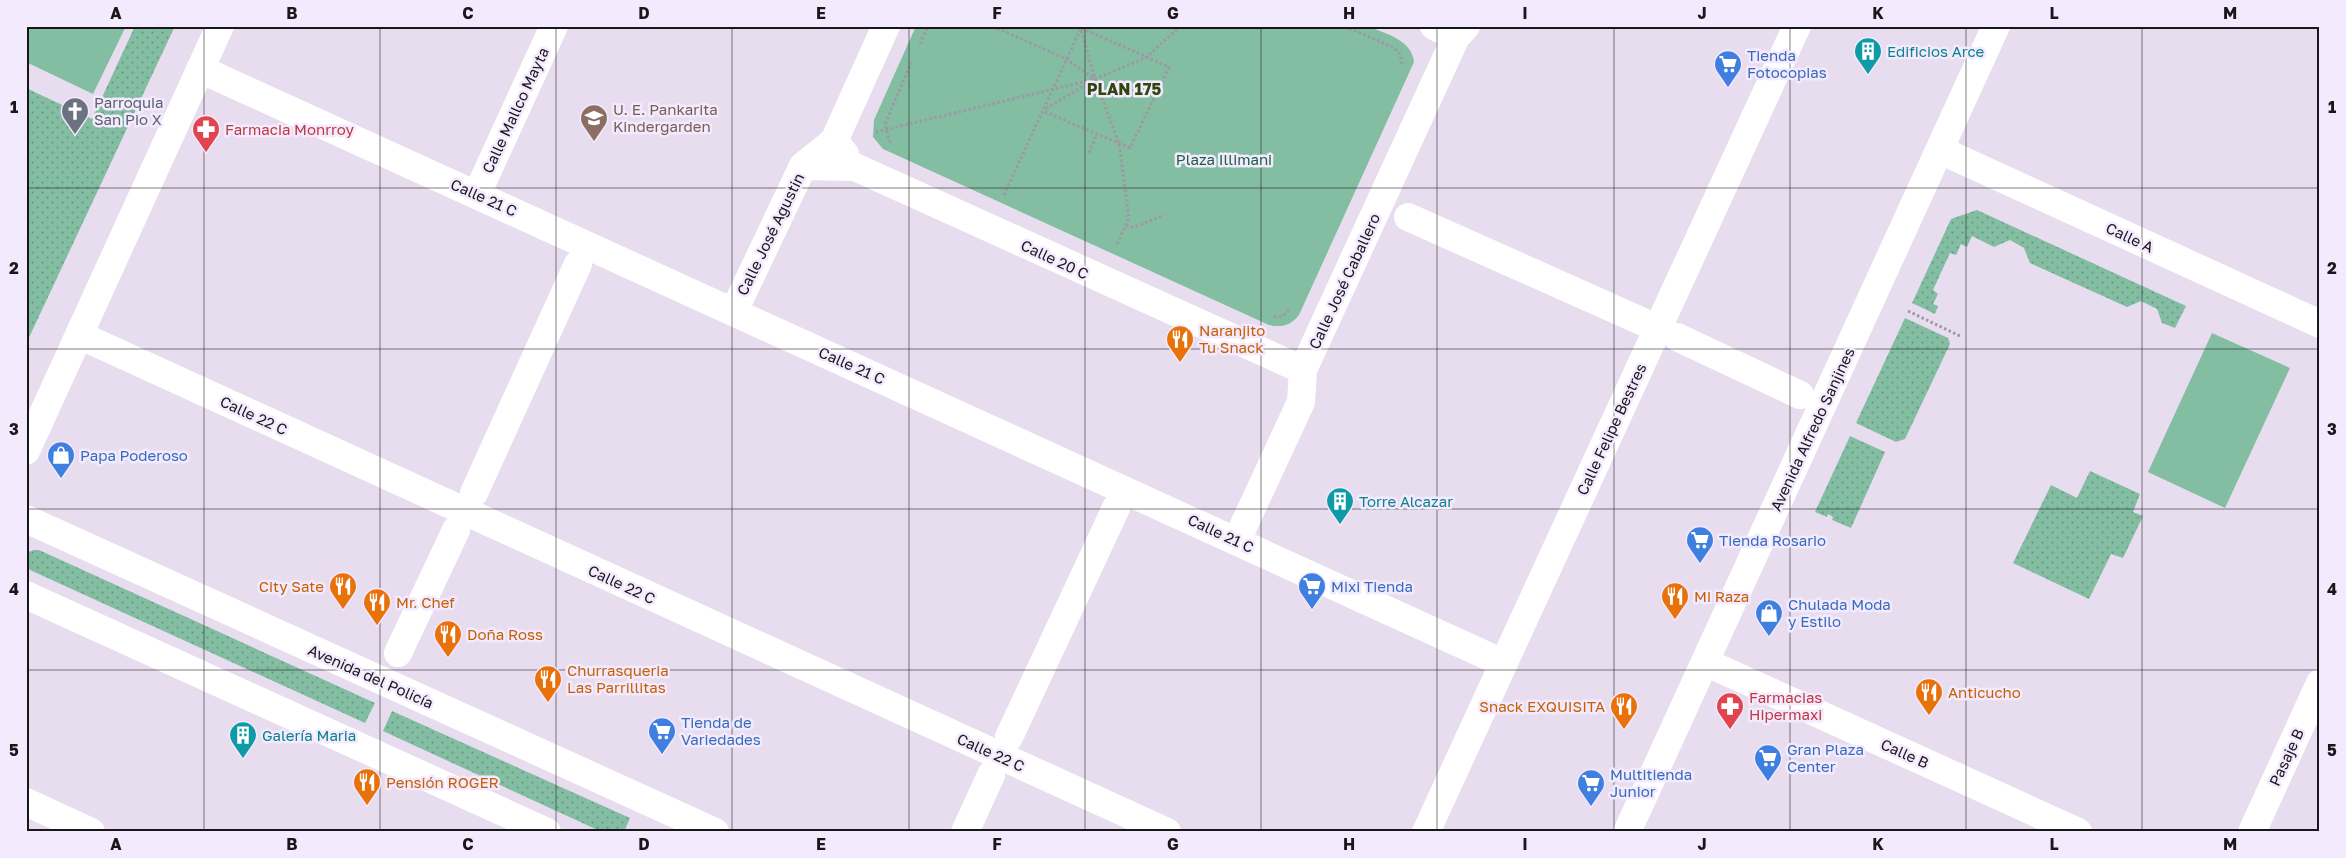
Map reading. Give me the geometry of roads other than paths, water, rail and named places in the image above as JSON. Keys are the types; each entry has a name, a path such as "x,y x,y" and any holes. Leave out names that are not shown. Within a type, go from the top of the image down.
{"street":[{"path":"26,451 220,26"},
{"name":"Calle Mallco Mayta","path":"477,194 554,26"},
{"name":"Calle José Agustin","path":"734,311 803,166 834,141 886,26"},
{"name":"Calle Felipe Bestres","path":"1426,832 1797,26"},
{"name":"Avenida Alfredo Sanjines","path":"1627,832 1996,26"},
{"name":"Calle José Caballero","path":"1237,540 1301,402 1303,370 1452,30"},
{"name":"Calle 21 C","path":"200,69 1237,540 1503,663"},
{"path":"834,141 855,167"},
{"name":"Calle A","path":"1940,150 2320,324"},
{"name":"Calle 20 C","path":"803,166 855,167 1303,370"},
{"path":"1408,216 1641,321"},
{"path":"474,493 578,264"},
{"name":"Calle 22 C","path":"78,335 1167,832"},
{"path":"1677,338 1800,395"},
{"path":"1009,736 1116,508"},
{"name":"Avenida del Policía","path":"26,519 681,825 715,832"},
{"path":"398,653 456,530"},
{"path":"26,595 547,832"},
{"name":"Calle B","path":"1705,662 2078,832"},
{"name":"Pasaje B","path":"2252,832 2320,682"},
{"path":"965,832 991,775"},
{"path":"26,802 55,824 91,832"}],"place":[{"name":"Edificios Arce","path":"1868,75"},
{"name":"Tienda Fotocopias","path":"1728,88"},
{"name":"Parroquia San Pio X","path":"75,135"},
{"name":"U. E. Pankarita Kindergarden","path":"594,142"},
{"name":"Farmacia Monrroy","path":"206,153"},
{"name":"Naranjito Tu Snack","path":"1180,363"},
{"name":"Papa Poderoso","path":"61,479"},
{"name":"Torre Alcazar","path":"1340,525"},
{"name":"Tienda Rosario","path":"1700,564"},
{"name":"City Sate","path":"343,610"},
{"name":"Mixi Tienda","path":"1312,610"},
{"name":"Mi Raza","path":"1675,620"},
{"name":"Mr. Chef","path":"377,626"},
{"name":"Chulada Moda y Estilo","path":"1769,637"},
{"name":"Doña Ross","path":"448,658"},
{"name":"Churrasqueria Las Parrillitas","path":"548,703"},
{"name":"Anticucho","path":"1929,716"},
{"name":"Snack EXQUISITA","path":"1624,730"},
{"name":"Farmacias Hipermaxi","path":"1730,730"},
{"name":"Tienda de Variedades","path":"662,755"},
{"name":"Galería Maria","path":"243,759"},
{"name":"Gran Plaza Center","path":"1768,782"},
{"name":"Pensión ROGER","path":"367,806"},
{"name":"Multitienda Junior","path":"1591,807"}],"district":[{"name":"PLAN 175","path":"1124,89"}],"park label":[{"name":"Plaza Illimani","path":"1224,159"}]}
